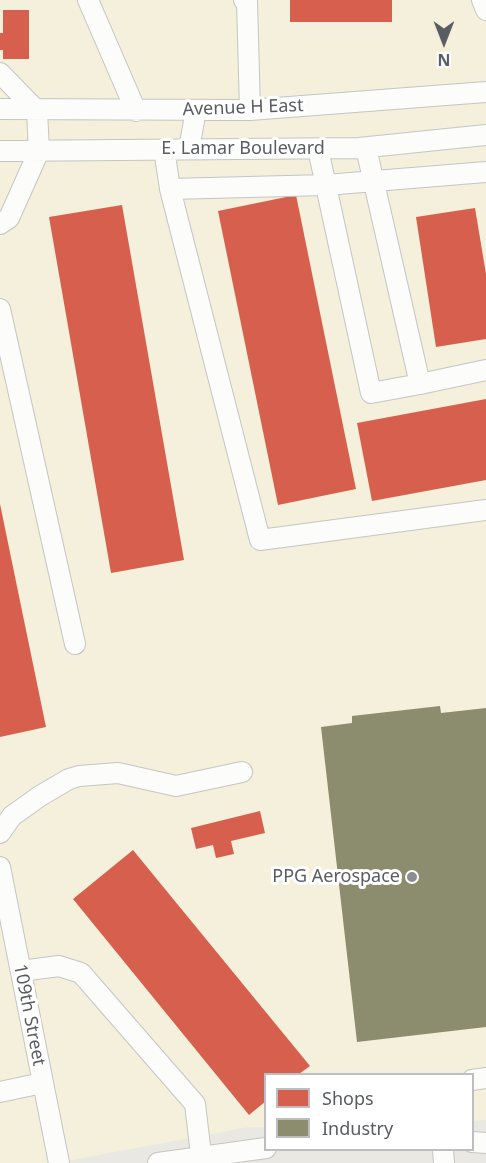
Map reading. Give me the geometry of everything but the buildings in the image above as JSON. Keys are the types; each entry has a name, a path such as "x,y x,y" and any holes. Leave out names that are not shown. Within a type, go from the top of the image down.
{"street":[{"path":"88,0 136,111"},
{"path":"244,0 247,2 250,110"},
{"path":"482,0 486,10"},
{"path":"0,73 37,111 39,151 9,218 0,224"},
{"name":"Avenue H East","path":"0,110 250,110 486,92"},
{"path":"189,149 196,110"},
{"name":"E. Lamar Boulevard","path":"0,151 366,148 486,135"},
{"path":"366,148 420,384"},
{"path":"164,149 170,189 260,540 486,510"},
{"path":"318,149 371,393 486,370"},
{"path":"170,189 326,185 486,172"},
{"path":"0,309 75,644"},
{"path":"0,833 12,816 40,796 69,779 79,776 118,773 176,786 242,772"},
{"name":"109th Street","path":"0,867 5,921 21,971 59,1163"},
{"path":"21,971 59,966 81,973 195,1104 202,1159"},
{"path":"0,1092 42,1083"},
{"path":"158,1163 202,1159 264,1148"}],"shaded area":[{"path":"0,0 486,0 486,1120 474,1121 474,1073 264,1073 264,1127 249,1127 56,1163 0,1163"}],"place":[{"name":"PPG Aerospace","path":"412,877"}]}
